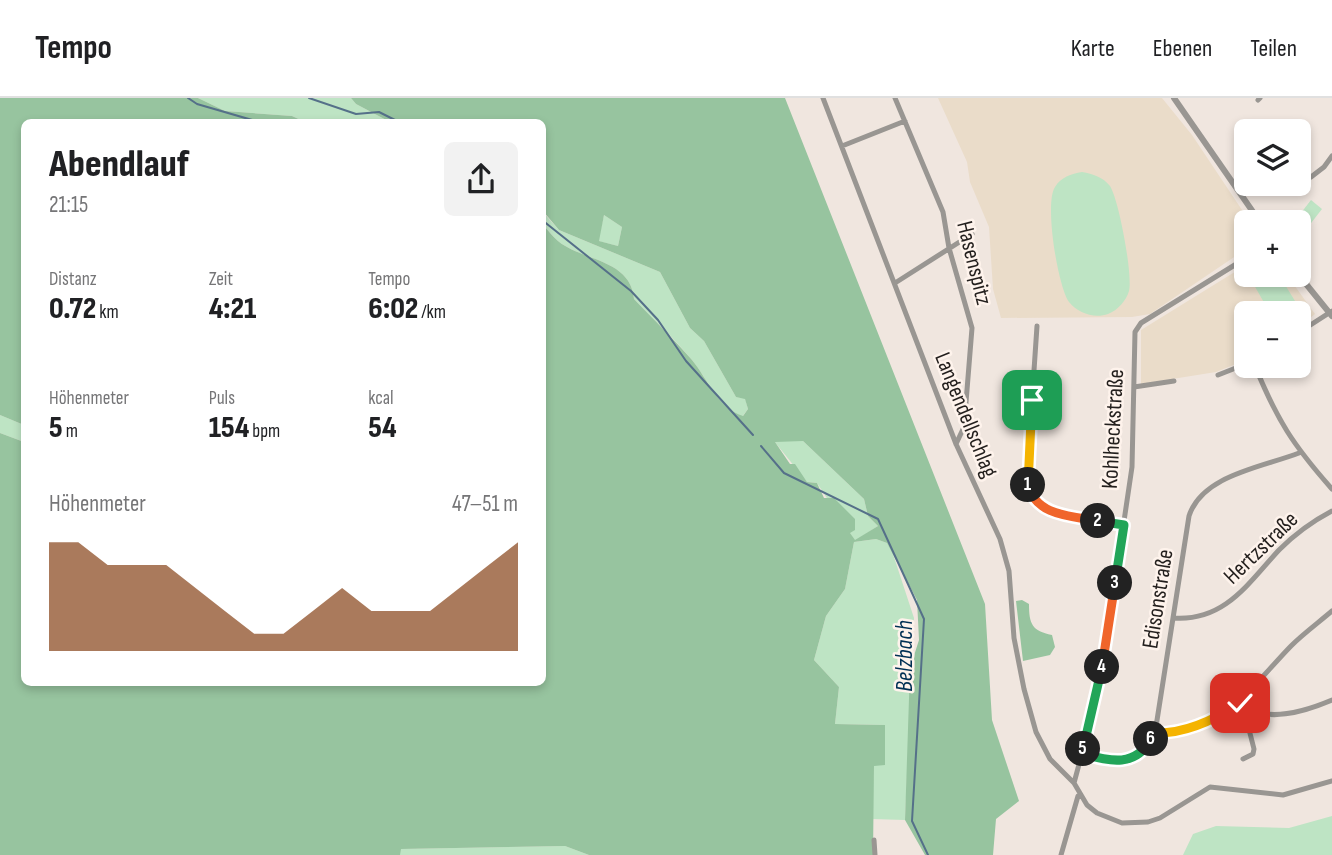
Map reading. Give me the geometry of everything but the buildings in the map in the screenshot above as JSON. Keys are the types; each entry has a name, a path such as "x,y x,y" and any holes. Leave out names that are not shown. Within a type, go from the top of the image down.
{"street":[{"name":"Langendellschlag","path":"822,98 956,444 1005,553 1017,660 1036,733 1050,759 1074,783"},
{"name":"Hasenspitz","path":"895,98 943,212 949,248 972,328 964,427 956,444"},
{"path":"1174,98 1252,210"},
{"path":"842,146 905,121"},
{"path":"1311,177 1324,167 1332,156"},
{"path":"895,283 972,234"},
{"name":"Kohlheckstraße","path":"1074,783 1099,690 1124,525 1132,467 1137,327 1234,266"},
{"path":"1309,287 1331,313 1311,325"},
{"path":"1037,326 1027,474 1030,491 1038,503 1056,513 1124,525"},
{"path":"1218,374 1234,368"},
{"path":"1260,378 1271,405 1299,453 1332,489"},
{"path":"1134,387 1174,381"},
{"name":"Edisonstraße","path":"1154,733 1189,516 1196,499 1210,486 1299,453"},
{"name":"Hertzstraße","path":"1173,618 1204,614 1233,600 1255,580 1287,543 1332,510"},
{"path":"1082,754 1110,761 1133,758 1142,752 1154,733 1173,732 1201,723 1241,705 1290,647 1332,611"},
{"path":"1241,705 1263,713 1289,713 1332,700"},
{"path":"1241,705 1254,749 1253,754 1243,759"},
{"path":"1074,783 1078,796 1097,813 1109,819 1135,823 1160,818 1210,787 1283,795 1332,781"},
{"path":"1061,855 1078,796"},
{"path":"874,840 875,855"}],"shaded area":[{"path":"938,98 1162,98 1192,135 1242,210 1234,210 1234,257 1150,314 1132,317 1001,318 993,289 989,227 970,182 967,162"},
{"path":"1234,272 1234,287 1296,287 1306,301 1234,301 1234,365 1216,372 1141,384 1141,330"}],"green space":[{"path":"0,98 198,98 225,111 292,116 298,119 21,119 21,424 0,415"},
{"path":"198,98 351,98 356,104 384,119 298,119 292,116 225,111"},
{"path":"351,98 785,98 985,604 992,720 1019,801 996,819 993,855 925,855 905,820 910,668 919,640 917,600 887,543 876,539 854,542 845,589 826,616 814,660 839,687 835,724 885,725 885,765 874,766 873,855 589,855 565,846 401,849 400,855 0,855 0,433 21,441 21,686 546,686 546,228 568,248 604,262 624,276 631,286 634,299 692,360 726,407 743,416 748,409 745,399 736,397 704,341 690,328 660,272 559,230 546,215 546,119 384,119 356,104","holes":["604,215 622,227 618,246 599,241","803,441 864,499 868,516 878,526 855,540 850,533 855,530 855,519 834,498 824,498 817,483 807,482 775,442"]},
{"path":"1082,172 1104,180 1114,194 1121,221 1130,283 1128,295 1118,308 1097,316 1077,309 1069,302 1061,280 1052,226 1052,196 1055,187 1067,176"},
{"path":"1311,200 1322,209 1311,223 1311,210 1303,210"},
{"path":"546,215 559,230 660,272 690,328 704,341 736,397 745,398 748,409 742,417 719,400 698,367 634,299 631,286 624,276 604,262 568,248 546,228"},
{"path":"604,215 622,227 618,246 598,241"},
{"path":"1255,287 1286,287 1295,301 1263,301"},
{"path":"0,415 21,424 21,441 0,433"},
{"path":"774,441 803,441 864,499 868,516 878,526 855,541 817,483 807,482"},
{"path":"876,539 887,543 892,551 914,618 905,820 871,819 874,765 885,764 885,725 835,724 839,687 814,660 826,616 845,589 854,542"},
{"path":"1022,600 1029,604 1030,617 1036,629 1052,635 1055,647 1050,655 1023,661 1016,601"},
{"path":"1332,816 1332,855 1183,855 1193,834 1216,826 1289,828"},
{"path":"565,846 589,855 400,855 400,849"}],"waterway":[{"path":"188,98 197,104 249,119"},
{"path":"309,98 356,114 379,112 393,119"},
{"name":"Belzbach","path":"546,223 631,291 658,320 686,361 753,435"},
{"name":"Belzbach","path":"761,446 784,473 878,519 924,619 912,821 928,855"}],"route":[{"path":"1032,400 1027,483 1033,497 1046,509 1056,513 1124,525 1099,690 1082,754 1122,762 1142,752 1154,733 1173,732 1201,723 1240,703"}]}
